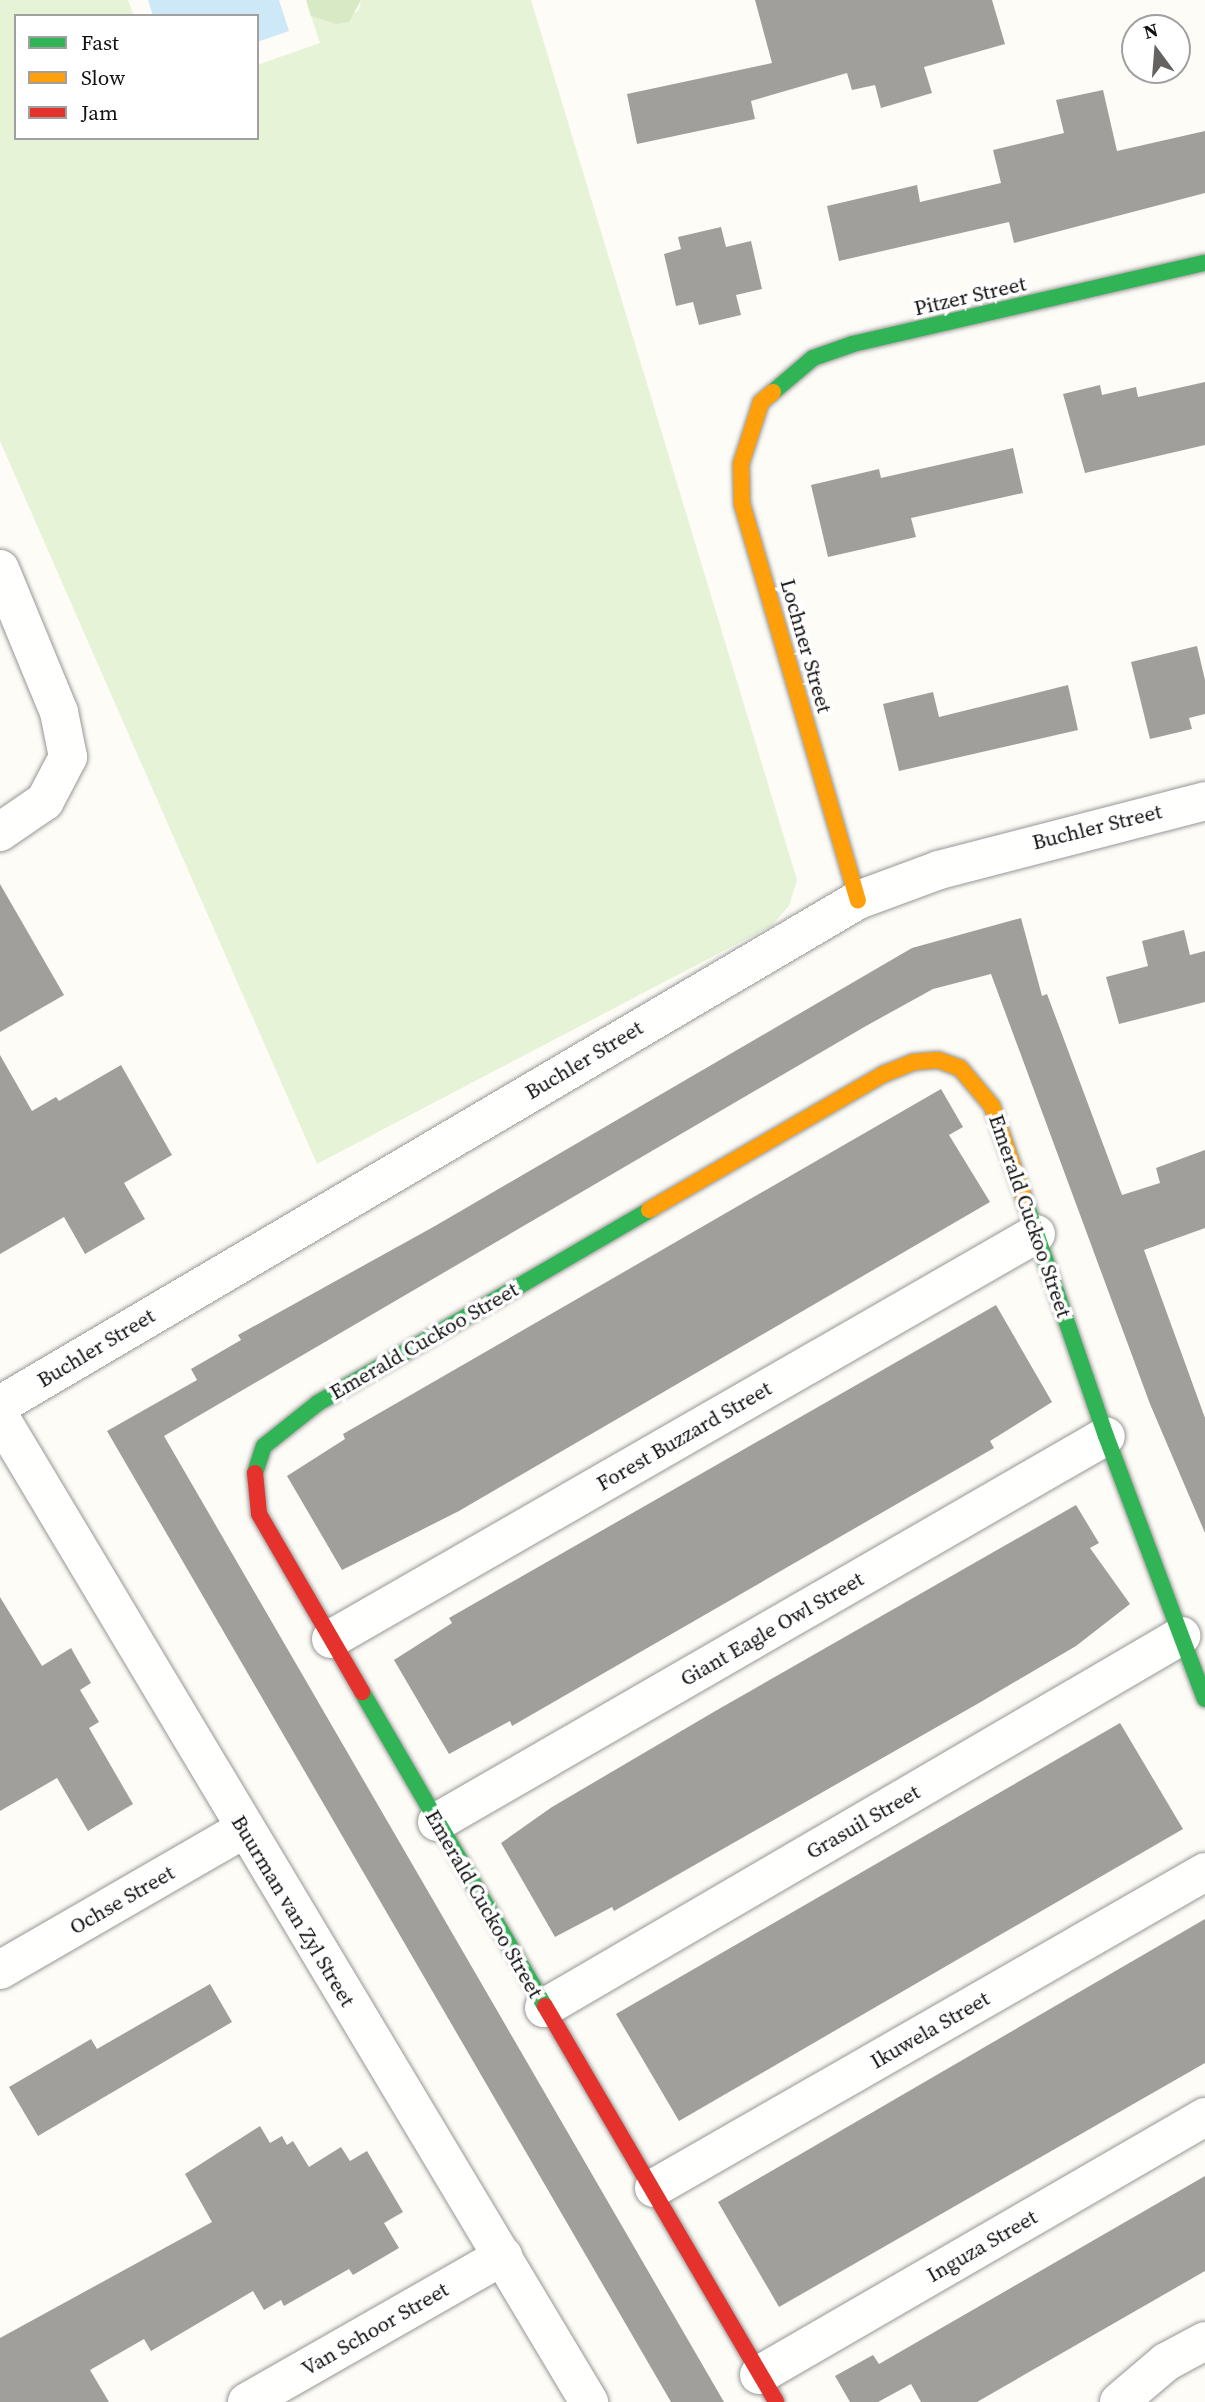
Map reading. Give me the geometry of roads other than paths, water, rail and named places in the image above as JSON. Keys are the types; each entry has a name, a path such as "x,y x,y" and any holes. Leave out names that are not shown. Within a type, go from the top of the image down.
{"street":[{"name":"Pitzer Street","path":"761,402 813,358 853,344 1205,263"},
{"name":"Lochner Street","path":"761,402 741,464 742,503 858,900"},
{"path":"0,569 59,712 68,757 45,801 0,832"},
{"name":"Buchler Street","path":"0,1405 858,900 952,866 1205,801"},
{"name":"Emerald Cuckoo Street","path":"767,2389 654,2189 544,2008 259,1514 254,1465 275,1433 318,1402 884,1074 914,1062 938,1060 960,1068 992,1106 1106,1436 1205,1699"},
{"name":"Forest Buzzard Street","path":"331,1639 1036,1234"},
{"name":"Buurman van Zyl Street","path":"0,1417 589,2402"},
{"name":"Giant Eagle Owl Street","path":"437,1822 1106,1436"},
{"name":"Grasuil Street","path":"544,2008 1181,1636"},
{"name":"Ochse Street","path":"0,1970 244,1829"},
{"name":"Ikuwela Street","path":"654,2189 1205,1872"},
{"name":"Inguza Street","path":"767,2389 1205,2116"},
{"name":"Van Schoor Street","path":"247,2402 503,2256"},
{"path":"1121,2401 1166,2362 1205,2341"}],"water":[{"path":"148,0 279,0 289,31 259,41 259,14 152,14"}]}
